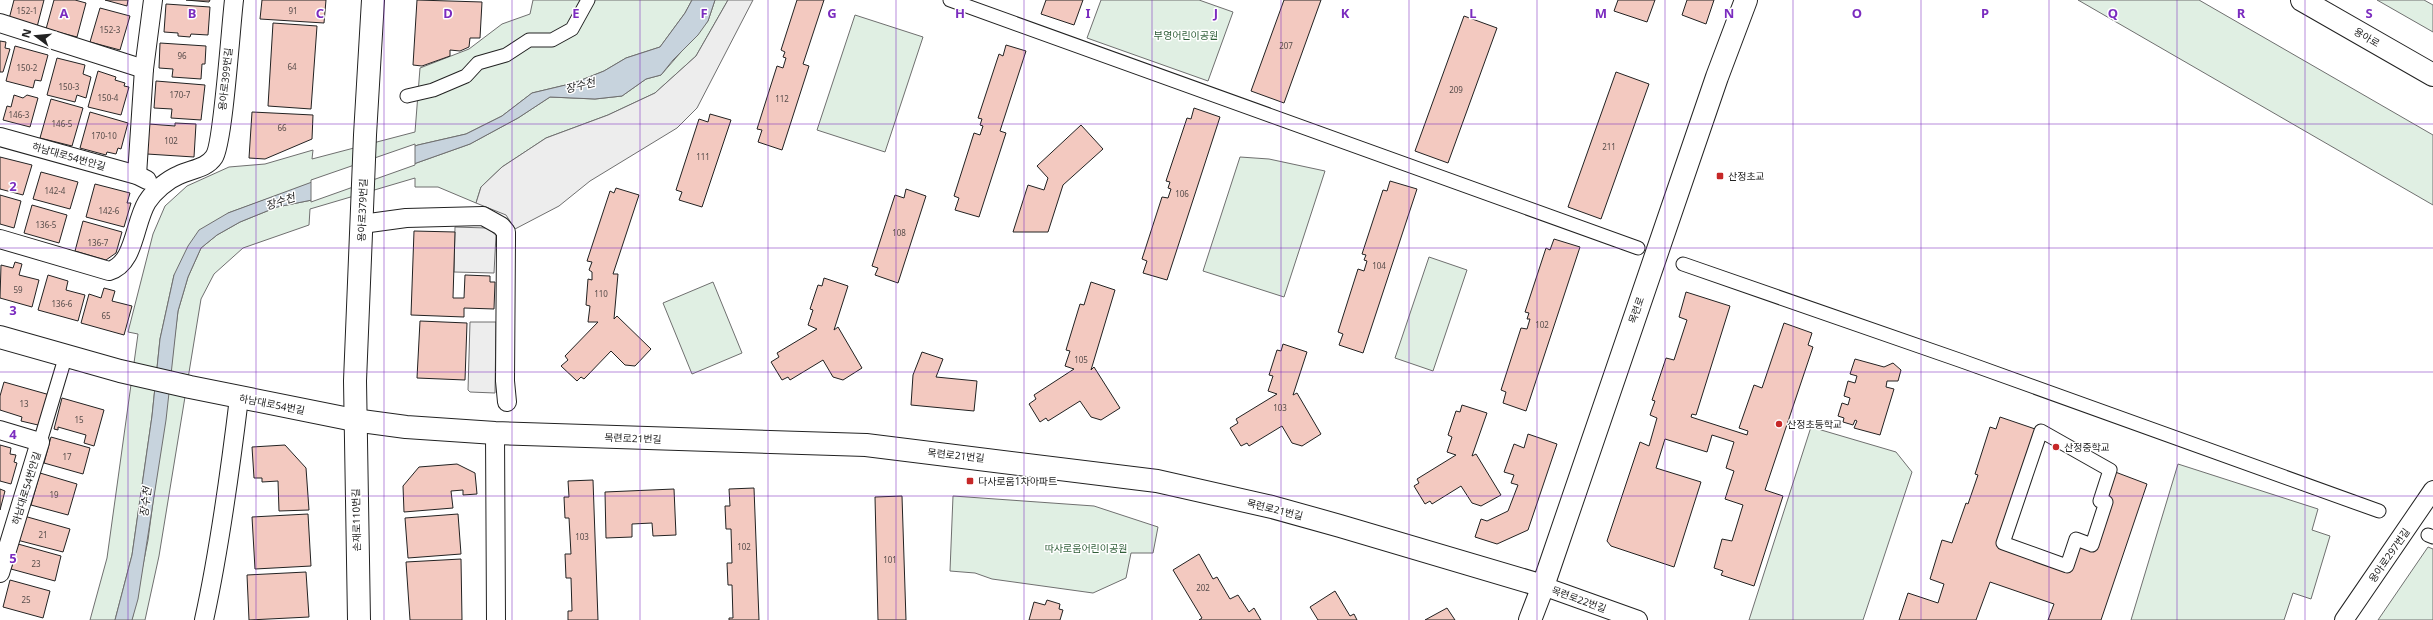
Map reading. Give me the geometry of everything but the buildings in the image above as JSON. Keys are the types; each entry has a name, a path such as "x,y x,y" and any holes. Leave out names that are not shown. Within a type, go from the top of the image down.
{"street":[{"path":"137,175 144,69 153,0"},
{"name":"용아로399번길","path":"160,187 179,174 203,167 214,157 219,134 234,0"},
{"name":"용아로379번길","path":"354,420 365,135 373,0"},
{"path":"407,96 433,90 466,76 478,64 506,54 529,40 552,40 572,28 588,0"},
{"path":"950,0 1638,248"},
{"name":"목련로","path":"1530,620 1543,586 1644,287 1746,0"},
{"name":"용아로","path":"2302,0 2433,75"},
{"path":"0,23 144,69"},
{"name":"하남대로54번안길","path":"0,137 137,175 160,187"},
{"path":"0,239 109,271 118,269 126,258 145,206 160,187"},
{"path":"362,215 406,218 482,216 501,226 506,232 505,381 507,402"},
{"path":"1683,264 1970,364 2379,511"},
{"path":"0,337 66,355 40,442"},
{"name":"하남대로54번길","path":"66,355 120,371 190,387 354,420"},
{"path":"204,620 229,478 240,398"},
{"name":"목련로21번길","path":"354,420 406,426 495,433 866,445 1157,481 1272,507 1543,586"},
{"name":"손재로110번길","path":"354,420 359,620"},
{"name":"하남대로54번안길","path":"0,430 40,442 0,573"},
{"path":"2041,431 2110,470 2100,501 2106,502 2092,545 2076,539 2067,566 2003,544 2041,431"},
{"path":"495,433 496,620"},
{"name":"용아로297번길","path":"2344,620 2433,490"},
{"name":"목련로22번길","path":"1543,586 1638,620"}],"green space":[{"path":"533,0 692,0 685,13 660,47 626,58 604,71 574,83 532,93 502,116 466,134 418,145 228,213 174,275 160,339 152,416 132,555 115,620 90,620 107,558 138,334 128,332 153,234 165,206 187,186 229,167 265,164 313,150 312,159 415,132 420,68 469,49 502,24 530,14"},
{"path":"715,0 728,0 696,56 655,93 608,115 546,138 502,167 481,187 476,203 438,187 415,187 415,178 310,209 309,225 243,248 214,274 201,299 159,556 145,620 132,620 148,540 178,311 188,277 201,248 217,235 240,222 277,207 312,200 470,144 518,118 550,97 595,99 622,96 646,79 661,75 708,21"},
{"name":"부영어린이공원","path":"1101,0 1199,0 1233,12 1208,81 1087,38"},
{"path":"2078,0 2199,0 2433,135 2433,205"},
{"path":"2377,0 2424,0 2433,5 2433,32"},
{"path":"855,15 923,37 885,152 817,130"},
{"path":"1240,157 1269,159 1325,171 1284,297 1203,271"},
{"path":"1429,257 1467,270 1433,371 1395,358"},
{"path":"713,282 742,353 692,374 663,303"},
{"path":"1811,427 1896,452 1912,472 1863,620 1749,620"},
{"path":"2178,464 2318,509 2312,530 2330,536 2311,599 2293,593 2284,620 2131,620"},
{"name":"따사로움어린이공원","path":"953,496 1094,506 1158,527 1153,553 1131,553 1126,578 1093,593 992,579 975,573 950,571"},
{"path":"2428,547 2433,549 2433,620 2378,620"}],"shaded area":[{"path":"728,0 753,0 697,108 677,128 590,181 559,206 515,229 506,215 476,203 481,187 502,167 546,138 608,115 655,93 696,56"},
{"path":"455,227 487,228 496,235 494,273 454,272"},
{"path":"470,322 496,322 495,393 470,392 468,390"}],"water":[{"name":"장수천","path":"692,0 715,0 708,21 698,35 673,60 661,75 646,79 622,96 595,99 550,97 518,118 470,144 312,200 277,207 240,222 217,235 201,248 188,277 178,311 166,420 138,599 132,620 115,620 132,555 152,416 160,339 174,275 188,246 199,230 228,213 312,182 418,145 466,134 502,116 532,93 574,83 604,71 626,58 660,47 685,13"}],"pier":[{"path":"415,144 415,165 311,202 311,180"}],"place":[{"name":"산정초교","path":"1720,176"},
{"name":"산정초등학교","path":"1779,424"},
{"name":"산정중학교","path":"2056,447"},
{"name":"다사로움1차아파트","path":"970,481"}]}
